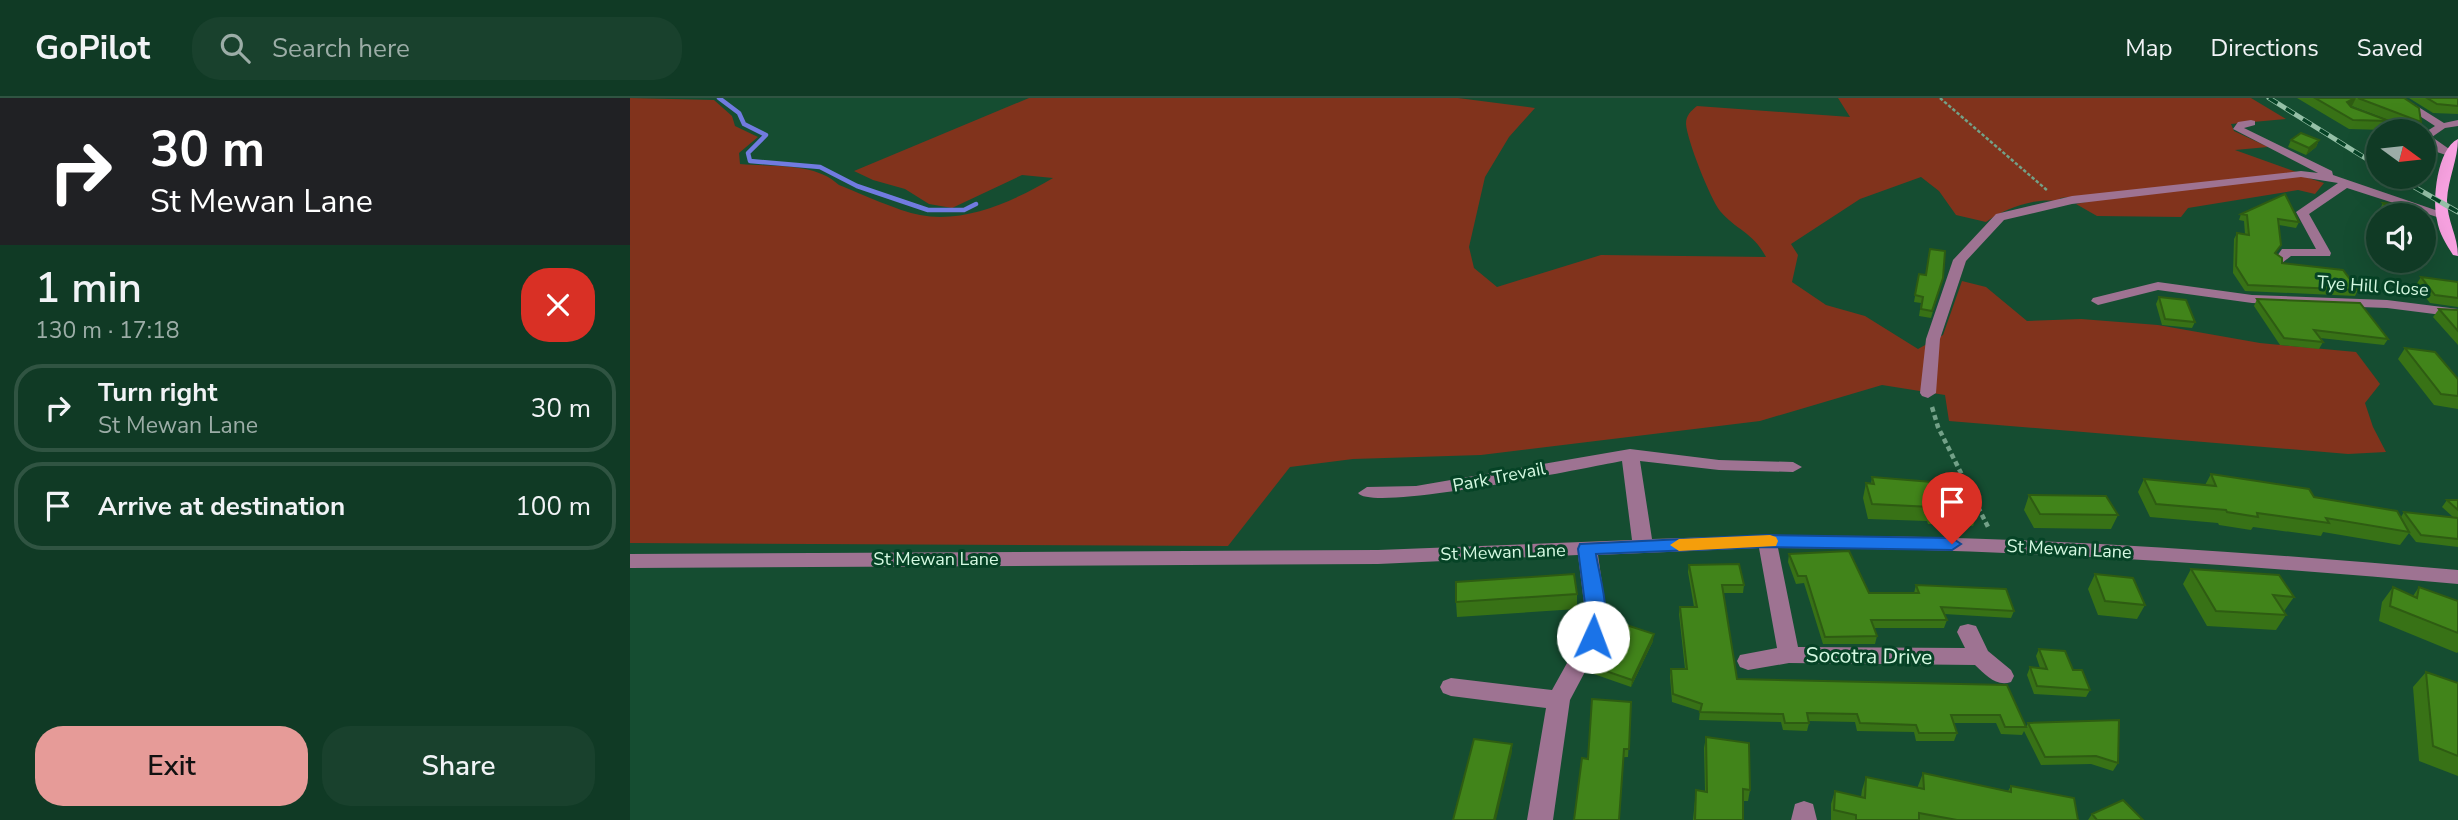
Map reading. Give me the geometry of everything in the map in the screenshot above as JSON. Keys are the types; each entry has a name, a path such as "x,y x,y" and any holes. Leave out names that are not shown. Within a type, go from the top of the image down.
{"main road":[{"path":"2458,142 2448,153 2441,214 2448,238 2458,253"}],"street":[{"path":"2397,98 2442,126"},
{"path":"2358,114 2372,119"},
{"path":"2251,123 2242,124 2238,129 2340,181"},
{"path":"2436,129 2458,123"},
{"path":"2436,146 2448,153"},
{"path":"1928,393 1933,339 1961,260 2000,217 2061,202 2301,174 2340,181 2441,214"},
{"path":"2282,259 2287,253 2325,253 2302,217 2302,212 2317,208 2341,185 2355,186"},
{"name":"Tye Hill Close","path":"2098,301 2158,286 2285,300 2387,304 2458,313"},
{"path":"1630,454 1643,547"},
{"name":"Park Trevail","path":"1367,493 1416,492 1630,454 1719,465 1793,467"},
{"name":"St Mewan Lane","path":"630,561 1378,557 1767,541 1998,545 2206,555 2458,577"},
{"name":"Socotra Drive","path":"1767,541 1789,655 1980,657"},
{"path":"1540,820 1559,700 1564,685 1593,637 1596,612 1587,549"},
{"path":"1968,632 1980,657 2003,676"},
{"path":"1748,661 1789,655"},
{"path":"1451,687 1559,700"}],"path":[{"path":"1940,98 2061,202"},
{"path":"1928,393 1938,427 1998,545"}],"shaded area":[{"path":"630,98 714,100 732,116 735,126 758,137 739,153 740,164 818,172 839,185 891,206 911,213 937,217 990,208 1053,178 1022,175 952,208 929,204 905,189 873,180 854,171 1029,98 1458,98 1535,108 1509,137 1485,177 1469,247 1474,268 1497,287 1601,255 1766,257 1750,236 1720,211 1711,194 1687,132 1688,116 1697,106 1850,117 1838,98 2251,98 2286,119 2231,124 2234,131 2268,147 2235,150 2299,173 2060,198 2061,202 2032,202 2012,208 1986,222 1956,215 1939,191 1921,177 1860,199 1791,244 1798,255 1792,282 1826,305 1865,316 1918,349 1943,335 1962,281 1986,287 2027,321 2081,319 2158,325 2260,343 2356,352 2380,384 2365,403 2373,427 2386,452 2348,454 1949,421 1945,395 1882,385 1760,421 1481,455 1353,459 1290,467 1228,546 630,543"},
{"path":"2302,176 2324,183 2315,194 2298,190 2188,208 2181,217 2097,216 2076,204 2122,195"}],"building":[{"path":"2315,98 2355,98 2347,102 2351,107 2384,119 2353,120"},
{"path":"2358,98 2404,98 2419,108 2421,119 2413,119"},
{"path":"2427,98 2458,98 2458,106 2437,104"},
{"path":"2301,133 2319,140 2309,148 2291,140"},
{"path":"2285,194 2299,222 2278,219 2281,245 2275,253 2282,258 2282,263 2343,270 2358,290 2248,285 2236,266 2237,233 2249,235 2247,215 2241,214"},
{"path":"1930,249 1945,251 1943,278 1932,311 1921,309 1923,297 1915,295 1919,274 1926,275"},
{"path":"2421,277 2458,282 2458,298 2435,295"},
{"path":"2159,297 2186,300 2195,322 2165,319"},
{"path":"2257,299 2360,303 2388,339 2314,330 2323,342 2284,338"},
{"path":"2439,309 2458,310 2458,331"},
{"path":"2405,348 2435,352 2458,379 2458,396 2441,394"},
{"path":"2211,474 2309,489 2314,497 2397,511 2409,532 2326,518 2329,523 2156,504 2144,479 2216,486"},
{"path":"1872,477 1956,484 1958,490 1969,490 1978,512 1872,504 1866,483 1874,484"},
{"path":"2029,495 2106,496 2118,515 2040,514"},
{"path":"2447,500 2458,500 2458,510"},
{"path":"2404,512 2458,518 2458,539 2421,535"},
{"path":"1849,551 1869,593 1919,593 1916,585 2006,589 2014,611 1941,607 1947,620 1871,620 1877,636 1825,637 1806,576 1798,576 1789,554"},
{"path":"1739,564 1744,585 1722,585 1737,679 2007,685 2026,727 2005,727 2000,715 1951,715 1957,733 1919,733 1916,725 1860,723 1857,714 1807,713 1809,723 1785,723 1783,714 1700,712 1702,704 1673,694 1671,669 1687,669 1680,607 1697,607 1689,565"},
{"path":"2191,569 2279,575 2294,597 2273,595 2286,615 2216,611"},
{"path":"1574,574 1577,594 1456,602 1456,582"},
{"path":"2095,574 2133,578 2145,605 2105,601"},
{"path":"2393,587 2417,598 2419,587 2458,601 2458,633 2390,606"},
{"path":"1611,620 1654,634 1632,680 1588,665"},
{"path":"2039,649 2065,651 2073,670 2082,670 2090,690 2037,686 2030,667 2047,669"},
{"path":"2426,672 2458,683 2458,756 2433,746"},
{"path":"1592,699 1631,702 1629,749 1624,749 1619,820 1574,820 1582,758 1588,759"},
{"path":"2119,720 2118,763 2096,756 2045,757 2028,723"},
{"path":"1706,737 1749,743 1750,790 1743,789 1743,820 1695,820 1696,790 1707,792"},
{"path":"1474,739 1512,744 1494,820 1453,820"},
{"path":"1923,773 2011,792 2011,786 2074,798 2078,820 1957,820 1919,813 1919,820 1856,820 1856,815 1834,810 1835,791 1865,798 1866,777 1924,789"},
{"path":"2123,800 2143,820 2097,820 2092,814"}],"waterway":[{"path":"719,98 739,113 744,124 766,135 748,153 750,161 820,167 857,186 928,210 964,210 976,204"}],"railway":[{"path":"2269,98 2366,159"},
{"path":"2418,189 2458,212"}],"slow traffic":[{"path":"1679,545 1770,541"}],"route":[{"path":"1593,637 1596,612 1587,549 1767,541 1952,544"}]}
